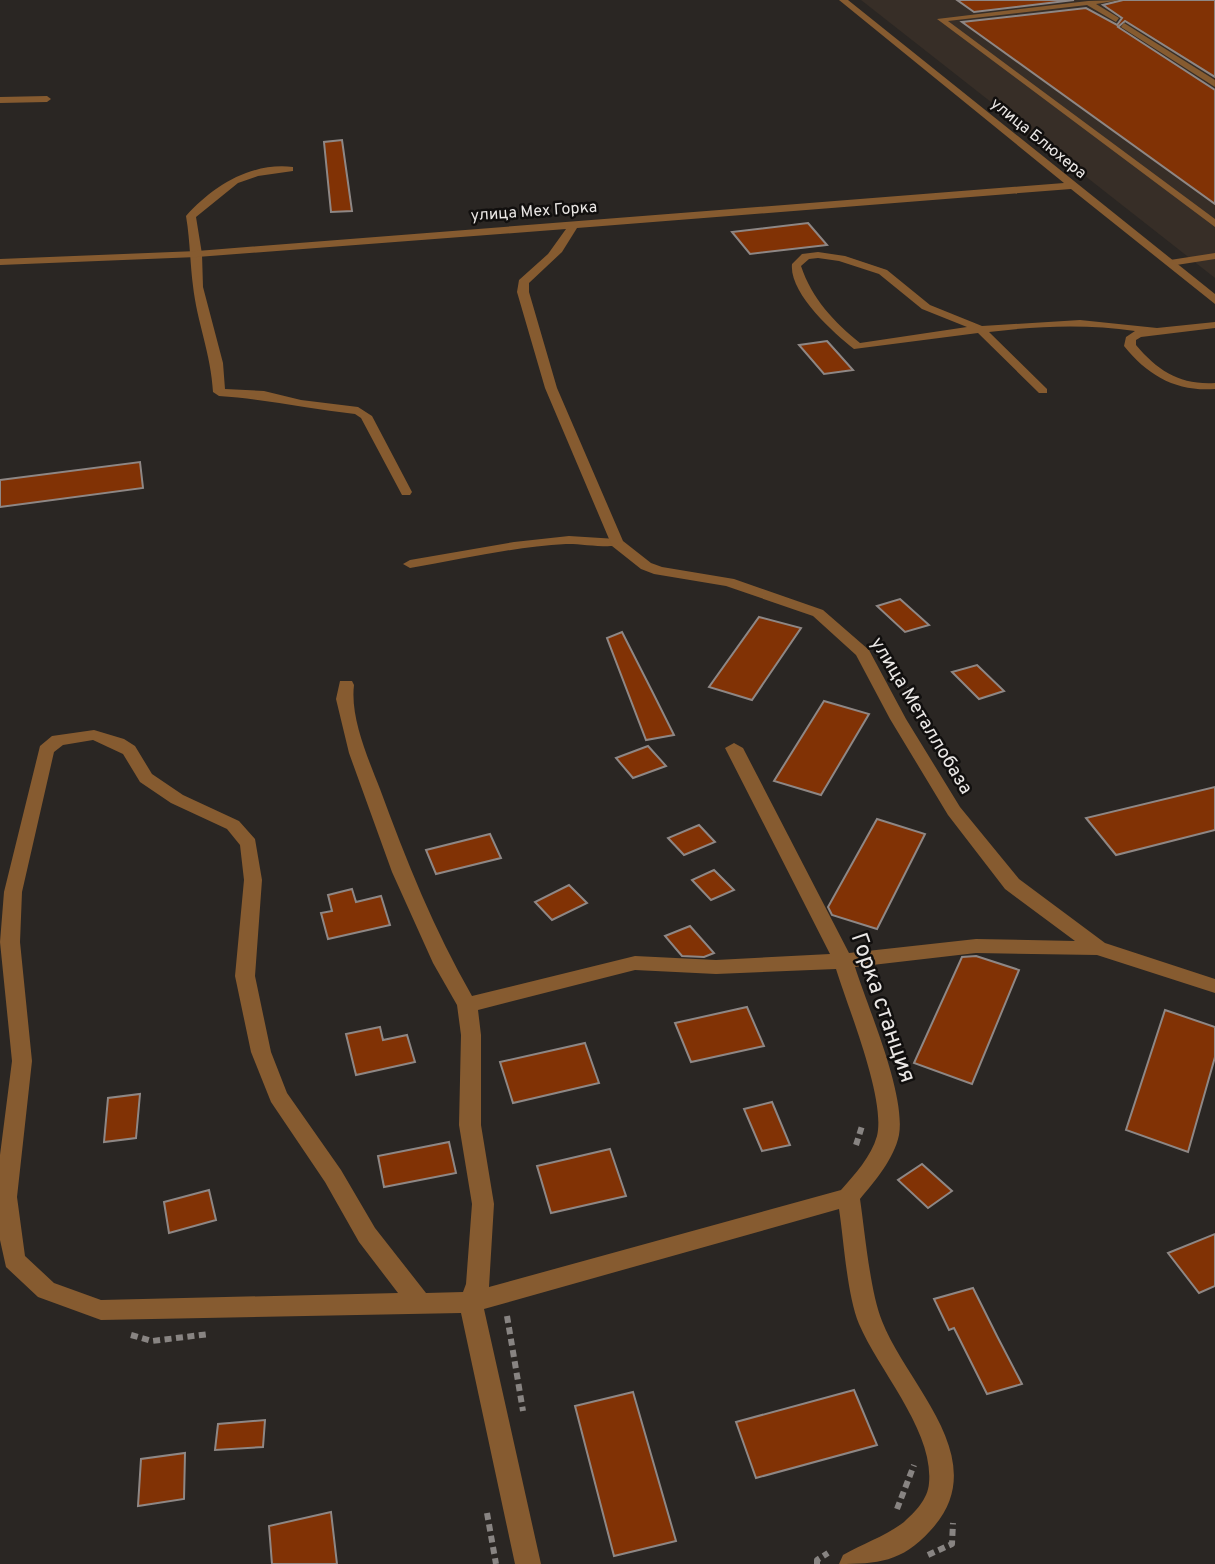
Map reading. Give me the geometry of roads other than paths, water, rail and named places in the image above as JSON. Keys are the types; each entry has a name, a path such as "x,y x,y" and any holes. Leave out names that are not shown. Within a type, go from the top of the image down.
{"street":[{"name":"улица Блюхера","path":"843,0 1070,186 1215,300"},
{"name":"улица Мех Горка","path":"0,262 197,254 1070,186"},
{"name":"улица Металлобаза","path":"573,225 568,239 552,258 523,282 523,292 551,388 617,543 646,566 729,582 818,613 863,653 898,719 954,811 1012,884 1098,948 1215,986"},
{"path":"346,685 344,699 358,753 401,872 443,963 467,1005 471,1035 470,1125 483,1204 478,1284 473,1310 528,1564"},
{"path":"420,1303 367,1235 333,1176 278,1096 269,1074 261,1052 246,976 253,880 249,843 233,825 177,799 146,778 129,750 118,743 94,735 58,740 46,750 13,892 10,942 22,1061 6,1197 14,1259 46,1290 102,1311 420,1303 473,1310 504,1293 848,1197 870,1322 894,1369 919,1406 944,1472 942,1495 931,1513 914,1530 846,1555"},
{"name":"Горка станция","path":"734,748 843,961 887,1097 888,1135 873,1168 848,1197"},
{"path":"467,1005 635,963 716,967 843,961 976,946 1098,948"}],"lane":[{"path":"1116,0 941,19 1215,224"},
{"path":"1088,3 1215,84"},
{"path":"0,100 47,99"},
{"path":"290,169 256,172 234,178 191,216 197,254 198,287 217,363 219,392 264,395 301,404 358,411 366,416 406,492"},
{"path":"1043,391 980,329 926,307 883,272 863,264 818,255 806,256 796,266 809,296 835,330 858,347 980,329 1088,321 1153,331"},
{"path":"1170,263 1215,256"},
{"path":"1215,325 1153,331 1130,339 1130,346 1143,360 1174,383 1197,388 1215,386"},
{"path":"410,564 558,541 602,540 617,543"}]}
